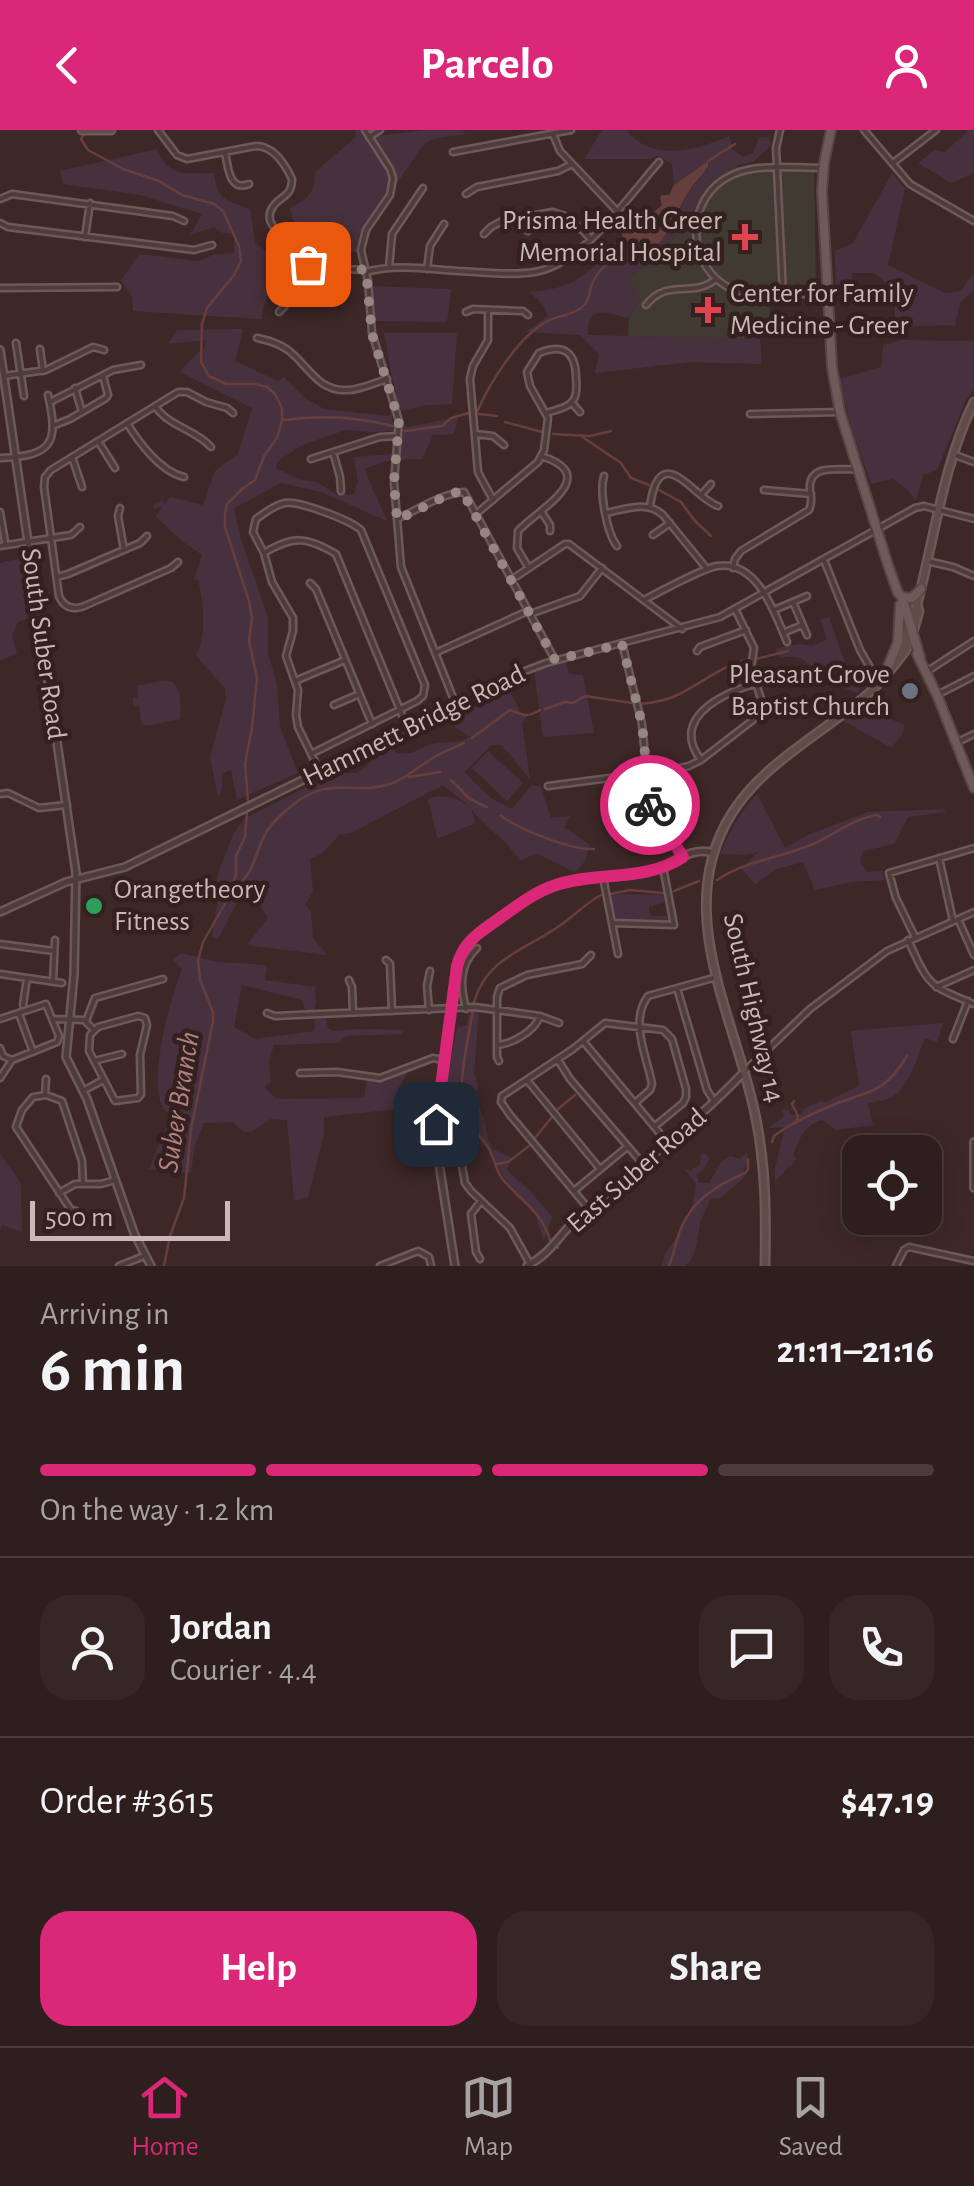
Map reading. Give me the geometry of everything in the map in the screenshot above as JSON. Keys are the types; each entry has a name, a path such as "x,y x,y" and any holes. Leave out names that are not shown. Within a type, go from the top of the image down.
{"main road":[{"path":"82,130 111,130"},
{"path":"831,130 822,206 832,367 840,412 919,655 974,788"},
{"name":"South Highway 14","path":"764,1266 762,1156 755,1114 708,940 707,880 733,811 751,789 865,696 900,656 919,611 939,509 974,402"},
{"path":"900,599 912,598 921,589"},
{"path":"884,676 898,642 900,599"},
{"path":"900,656 919,655"}],"street":[{"path":"158,130 181,158 266,147 291,175 290,192 272,208 270,218 277,233 308,264 366,271 540,271 568,259 591,239 658,162"},
{"path":"364,130 390,170 393,182 390,196 362,241 362,253 372,334 398,414 394,482 402,571 456,705"},
{"path":"369,137 380,130"},
{"path":"453,152 571,130"},
{"path":"780,130 776,141 784,294"},
{"path":"864,130 916,188 974,221"},
{"path":"892,164 936,130"},
{"path":"553,134 557,147 616,210"},
{"path":"225,152 234,184 249,184"},
{"path":"466,194 479,186 554,172 572,164"},
{"path":"824,168 750,170 732,175 705,198 697,218 696,241 701,257 716,279 732,290 746,294 826,292"},
{"path":"389,268 392,234 423,188"},
{"path":"0,198 12,194 173,216 184,221"},
{"path":"86,237 90,204"},
{"path":"484,234 498,222 546,212 570,218 591,239"},
{"path":"526,216 528,232"},
{"path":"0,223 8,228 194,250 212,245"},
{"path":"428,269 430,246 444,224"},
{"path":"279,312 302,261"},
{"path":"646,304 667,289 701,288 716,279"},
{"path":"0,288 117,287"},
{"path":"466,312 473,309 528,314"},
{"path":"488,310 488,340 471,373 478,472 493,500"},
{"path":"257,338 283,346 329,388 354,390 387,379"},
{"path":"16,342 24,396"},
{"path":"4,376 43,370 90,348 104,350"},
{"path":"40,349 43,370"},
{"name":"South Suber Road","path":"0,350 76,880"},
{"path":"476,514 541,456 548,424 527,377 536,356 544,350 564,350 574,358 576,390 572,403"},
{"path":"50,402 113,370 141,366"},
{"path":"55,424 107,397 102,375"},
{"path":"75,388 82,412"},
{"path":"178,562 78,608 69,608 62,602 57,577 44,480 49,472 178,392 233,413"},
{"path":"0,458 38,452 50,442 55,424 48,394"},
{"path":"572,403 580,412"},
{"path":"546,413 572,403"},
{"path":"156,406 166,419 206,440 211,447"},
{"path":"750,414 840,412"},
{"path":"127,423 164,466 184,477"},
{"path":"475,434 493,436 504,445"},
{"path":"310,459 380,437 398,436"},
{"path":"98,441 115,468"},
{"path":"333,452 341,491"},
{"path":"954,454 974,462"},
{"path":"529,569 517,548 516,536 521,527 561,494 566,480 558,463 541,456"},
{"path":"72,457 82,487"},
{"path":"733,568 741,551 808,512 812,504 810,480 818,472 858,469"},
{"path":"650,506 656,484 668,475 681,477 713,506 718,506"},
{"path":"604,476 601,484 611,540 616,546"},
{"path":"701,495 712,484"},
{"path":"397,520 460,490 465,493 555,660"},
{"path":"764,490 811,494"},
{"path":"311,754 422,697 424,682 360,528 296,504 280,504 258,517 253,524 254,534 274,585 293,618 286,656 298,693 296,722 311,754 320,772"},
{"path":"606,512 650,506 658,510 708,569"},
{"path":"120,508 124,550"},
{"name":"Hammett Bridge Road","path":"0,912 50,888 125,867 517,674 555,660 711,621 915,508 939,509"},
{"path":"939,509 974,519"},
{"path":"541,511 550,531"},
{"path":"0,512 3,545 72,534 80,527"},
{"path":"653,535 670,524"},
{"path":"57,577 140,543 147,536"},
{"path":"264,553 283,542 298,540 336,554 408,729"},
{"path":"512,580 570,544 682,629"},
{"path":"824,560 872,670"},
{"path":"927,562 974,576"},
{"path":"434,653 529,612 580,596 602,568"},
{"path":"644,600 708,569 733,568 750,576 765,594 787,642"},
{"path":"310,583 316,589 372,724"},
{"path":"774,611 807,596"},
{"path":"792,602 808,636"},
{"path":"548,786 689,766 758,714 762,702 752,668 754,648 736,610"},
{"path":"783,633 802,624"},
{"path":"697,651 746,630"},
{"path":"926,672 974,641"},
{"path":"622,644 642,724 651,810 683,857"},
{"path":"294,681 346,660"},
{"path":"937,696 974,676"},
{"path":"701,760 691,743 695,718 726,695 755,682 792,677"},
{"path":"334,704 359,694"},
{"path":"956,743 974,734"},
{"path":"672,770 673,782"},
{"path":"0,794 5,792 39,808 68,805"},
{"path":"915,937 888,874 974,848"},
{"path":"455,1266 436,1138 438,1097 459,960 472,939 551,887 644,873 696,850 714,853"},
{"path":"939,858 956,920 974,956"},
{"path":"613,923 674,925 663,867"},
{"path":"603,877 618,954"},
{"path":"76,880 74,975 66,1057 98,1126 114,1180 151,1266"},
{"path":"744,1072 781,1034 887,951 974,912"},
{"path":"53,982 55,940"},
{"path":"908,940 924,976 936,988 971,1003 953,1039"},
{"path":"0,944 54,951"},
{"path":"466,1008 462,988 464,963 476,948"},
{"path":"499,1062 496,997 502,986 527,975 582,964 591,956"},
{"path":"386,960 390,964 392,1011"},
{"path":"936,988 974,970"},
{"path":"428,1010 426,986 430,971"},
{"path":"0,974 62,982"},
{"path":"635,1103 648,1093 652,1084 639,1034 645,999 717,977"},
{"path":"24,1005 27,978"},
{"path":"86,1021 95,998 163,978"},
{"path":"349,980 353,1012"},
{"path":"678,988 707,1090 716,1102"},
{"path":"0,1020 46,1004 60,1036 58,1042 12,1060 0,1078"},
{"path":"268,1013 275,1016 466,1008 540,1016 559,1022"},
{"path":"18,1013 34,1052"},
{"path":"138,1016 147,1022 140,1055 140,1096 116,1100 88,1046 94,1030 138,1016"},
{"path":"497,1045 508,1044 536,1026 540,1016"},
{"path":"53,1019 86,1021 94,1030"},
{"path":"588,1209 501,1102 502,1096 558,1060 605,1023 663,1030 670,1035 687,1093 682,1103 654,1126"},
{"path":"583,1041 662,1136"},
{"path":"0,1048 12,1060"},
{"path":"94,1061 122,1054"},
{"path":"300,1072 378,1078 433,1058 444,1060"},
{"path":"558,1060 643,1164"},
{"name":"East Suber Road","path":"529,1265 549,1252 572,1223 716,1102 744,1072"},
{"path":"45,1095 46,1080"},
{"path":"83,1091 103,1080"},
{"path":"527,1080 600,1169"},
{"path":"76,1211 71,1210 16,1128 29,1100 45,1095 62,1101 82,1161 84,1183"},
{"path":"461,1132 458,1143 465,1182 510,1228 529,1265"},
{"path":"974,1142 974,1188"},
{"path":"574,1191 627,1147"},
{"path":"60,1193 75,1184 114,1180"},
{"path":"480,1259 471,1214 481,1201"},
{"path":"896,1266 908,1247 974,1260"},
{"path":"380,1266 418,1251 429,1257 431,1266"},
{"path":"119,1266 144,1256"}],"shaded area":[{"path":"355,130 366,130 368,137 427,130 463,130 465,134 432,139 422,146 367,228 359,253 312,244 292,218 290,208 309,195 315,172 356,137"},
{"path":"602,130 627,130 648,147 675,151 729,136 733,150 743,157 753,153 759,138 768,137 771,145 753,162 732,167 712,180 699,197 692,218 657,256 628,279 640,299 629,318 594,314 588,325 588,335 760,339 762,364 690,362 595,373 599,354 580,335 525,332 548,316 530,292 560,287 581,277 618,239 635,258 646,253 668,230 709,163 674,185 672,164 658,156 584,159"},
{"path":"969,130 974,130 972,174 951,183 918,163 935,150 945,152"},
{"path":"157,149 173,170 214,173 217,189 225,198 250,209 255,242 280,264 262,319 133,311 132,296 121,281 139,254 199,261 234,253 234,234 214,227 190,235 202,214 140,195 63,184 60,171"},
{"path":"708,161 659,243 642,255 636,252 622,236 623,226 651,215 662,205 662,195 669,195 674,185"},
{"name":"Prisma Health Greer Memorial Hospital","path":"814,166 816,293 769,294 771,332 760,339 628,336 629,318 640,299 628,279 657,256 692,218 699,197 712,180 732,167"},
{"path":"892,173 905,188 888,265 945,293 961,291 974,273 974,290 960,303 955,325 895,327 895,290 874,273 852,273 852,293 836,294 835,251 853,243"},
{"path":"371,286 451,289 447,322 374,321"},
{"path":"243,329 235,361 278,381 284,377 305,398 324,409 389,416 397,403 384,333 457,333 452,404 393,413 392,422 408,427 458,417 454,434 433,435 422,459 385,461 364,469 387,521 321,492 281,483 234,508 268,618 268,653 277,685 280,727 298,773 237,800 231,770 222,773 218,797 210,757 226,699 225,688 196,656 203,619 198,580 194,579 202,555 156,517 162,506 155,509 153,505 162,500 164,505 170,497 203,505 215,471 238,454 252,408 180,372 205,348 206,340 168,344 177,330","holes":["345,430 397,431 394,454 354,457 358,482 354,494 337,495 317,482 301,480 276,468 277,462 300,446"]},
{"path":"901,340 974,341 974,389 937,470 923,475 916,501 893,479 871,484 839,379 881,367 883,345"},
{"path":"25,557 36,615 18,622 12,635 17,653 0,661 0,563"},
{"path":"829,617 845,663 855,673 871,679 856,693 826,680 819,684 806,661 780,658 775,649 799,644 812,646 827,639 820,620"},
{"path":"565,659 569,674 583,675 594,733 543,737 534,670"},
{"path":"173,682 178,690 180,719 146,726 141,723 139,706 133,706 133,698 138,697 137,686"},
{"path":"500,686 508,688 527,717 522,723 530,779 502,745 491,745 464,772 492,799 512,809 531,785 541,787 551,818 570,816 564,827 590,845 585,861 575,872 536,853 520,861 471,809 475,823 437,837 428,799 450,797 469,806 443,785 351,833 339,835 323,853 310,859 313,892 305,904 311,911 313,938 327,955 247,945 268,918 255,897 246,893 218,939 212,936 217,876 233,835 244,819 334,773 357,773 390,747 397,753 409,753 470,737 447,721"},
{"path":"867,701 893,703 889,718 905,726 891,748 842,720"},
{"path":"488,751 523,783 507,801 472,768"},
{"path":"757,794 785,848 868,812 946,812 908,817 894,844 863,851 860,862 867,872 882,871 885,880 815,890 803,862 777,869 755,884 742,869 758,852 720,854 736,822"},
{"path":"666,895 667,902 649,907 649,913 670,916 672,923 615,919 611,896"},
{"path":"181,953 218,962 267,965 265,980 315,987 314,1010 305,1010 302,1000 242,985 234,1027 255,1039 314,1031 315,1019 326,1019 333,1031 404,1030 401,1034 346,1036 338,1043 274,1045 269,1061 271,1082 264,1087 277,1099 364,1098 367,1080 385,1081 407,1066 409,1071 398,1089 401,1098 414,1102 405,1108 324,1117 324,1134 308,1197 294,1201 287,1120 271,1119 251,1132 243,1132 233,1122 204,1123 195,1144 191,1173 149,1169 171,1116 161,1103 158,1073 167,1017 182,969 173,960"},
{"path":"469,1012 479,1012 474,1073 488,1140 493,1149 512,1158 507,1170 552,1217 544,1241 535,1214 506,1181 465,1108 442,1104 457,1028 467,1025"},
{"path":"943,1023 937,1042 925,1038 899,1092 868,1103 873,1125 836,1130 822,1120 816,1122 801,1138 792,1165 775,1182 785,1127 768,1128 784,1117 781,1109 789,1110 791,1115 802,1114 820,1101 859,1086 851,1031"},
{"path":"747,1152 745,1177 720,1198 710,1199 690,1261 685,1266 662,1266 694,1198 696,1184 684,1168 690,1171 705,1154 709,1158 696,1174 699,1183 709,1183 722,1161 730,1156 740,1159"},
{"path":"0,1154 21,1183 22,1232 2,1225 0,1230"}],"waterway":[{"name":"Suber Branch","path":"84,134 81,139 88,150 223,211 239,246 241,261 207,308 202,324 201,362 209,376 226,384 267,387 282,408 277,438 264,456 255,480 227,504 225,514 225,527 249,601 249,641 257,678 245,764 248,802 236,874 226,902 203,942 198,961 213,1021 191,1130 184,1198 164,1266"},
{"path":"708,161 735,144"},
{"path":"477,412 497,375 526,337 552,319 584,305 598,274 624,249"},
{"path":"405,431 442,426 451,418 469,413"},
{"path":"479,414 497,416"},
{"path":"284,420 339,418 393,426"},
{"path":"505,422 542,432"},
{"path":"553,434 590,436 611,431"},
{"path":"581,436 621,463 631,478 649,485"},
{"path":"659,490 681,502 711,536"},
{"path":"756,659 788,651"},
{"path":"640,704 673,697 749,659"},
{"path":"545,709 585,696 632,703"},
{"path":"472,738 510,710 525,715 540,710"},
{"path":"232,889 250,871 272,824 307,795 331,788 390,784 464,743"},
{"path":"409,777 441,772"},
{"path":"451,780 470,799 487,807"},
{"path":"501,816 546,838 594,849"},
{"path":"717,880 740,868 801,849 861,820 880,817"},
{"path":"674,891 699,881"},
{"path":"611,894 630,890 663,893"},
{"path":"474,1002 480,986 499,964 601,895"},
{"path":"473,1011 463,1066 464,1109 490,1150 501,1177 538,1216 551,1243"},
{"path":"772,1142 774,1136 804,1118 877,1088 892,1077 907,1056"},
{"path":"557,1110 575,1095"},
{"path":"794,1101 797,1121"},
{"path":"535,1138 552,1117"},
{"path":"496,1164 508,1162 529,1146"},
{"path":"669,1266 681,1228 693,1208 716,1188 745,1173 748,1159"}],"way so far":[{"path":"308,264 366,270 372,334 399,421 394,482 397,520 462,491 555,660 622,644 642,724 650,805"}],"place":[{"name":"Prisma Health Greer Memorial Hospital","path":"745,237"},
{"name":"Center for Family Medicine - Greer","path":"708,310"},
{"name":"Pleasant Grove Baptist Church","path":"910,691"},
{"name":"Orangetheory Fitness","path":"94,906"}],"route":[{"path":"436,1124 461,952 475,936 551,887 644,873 683,857 650,805"}]}
